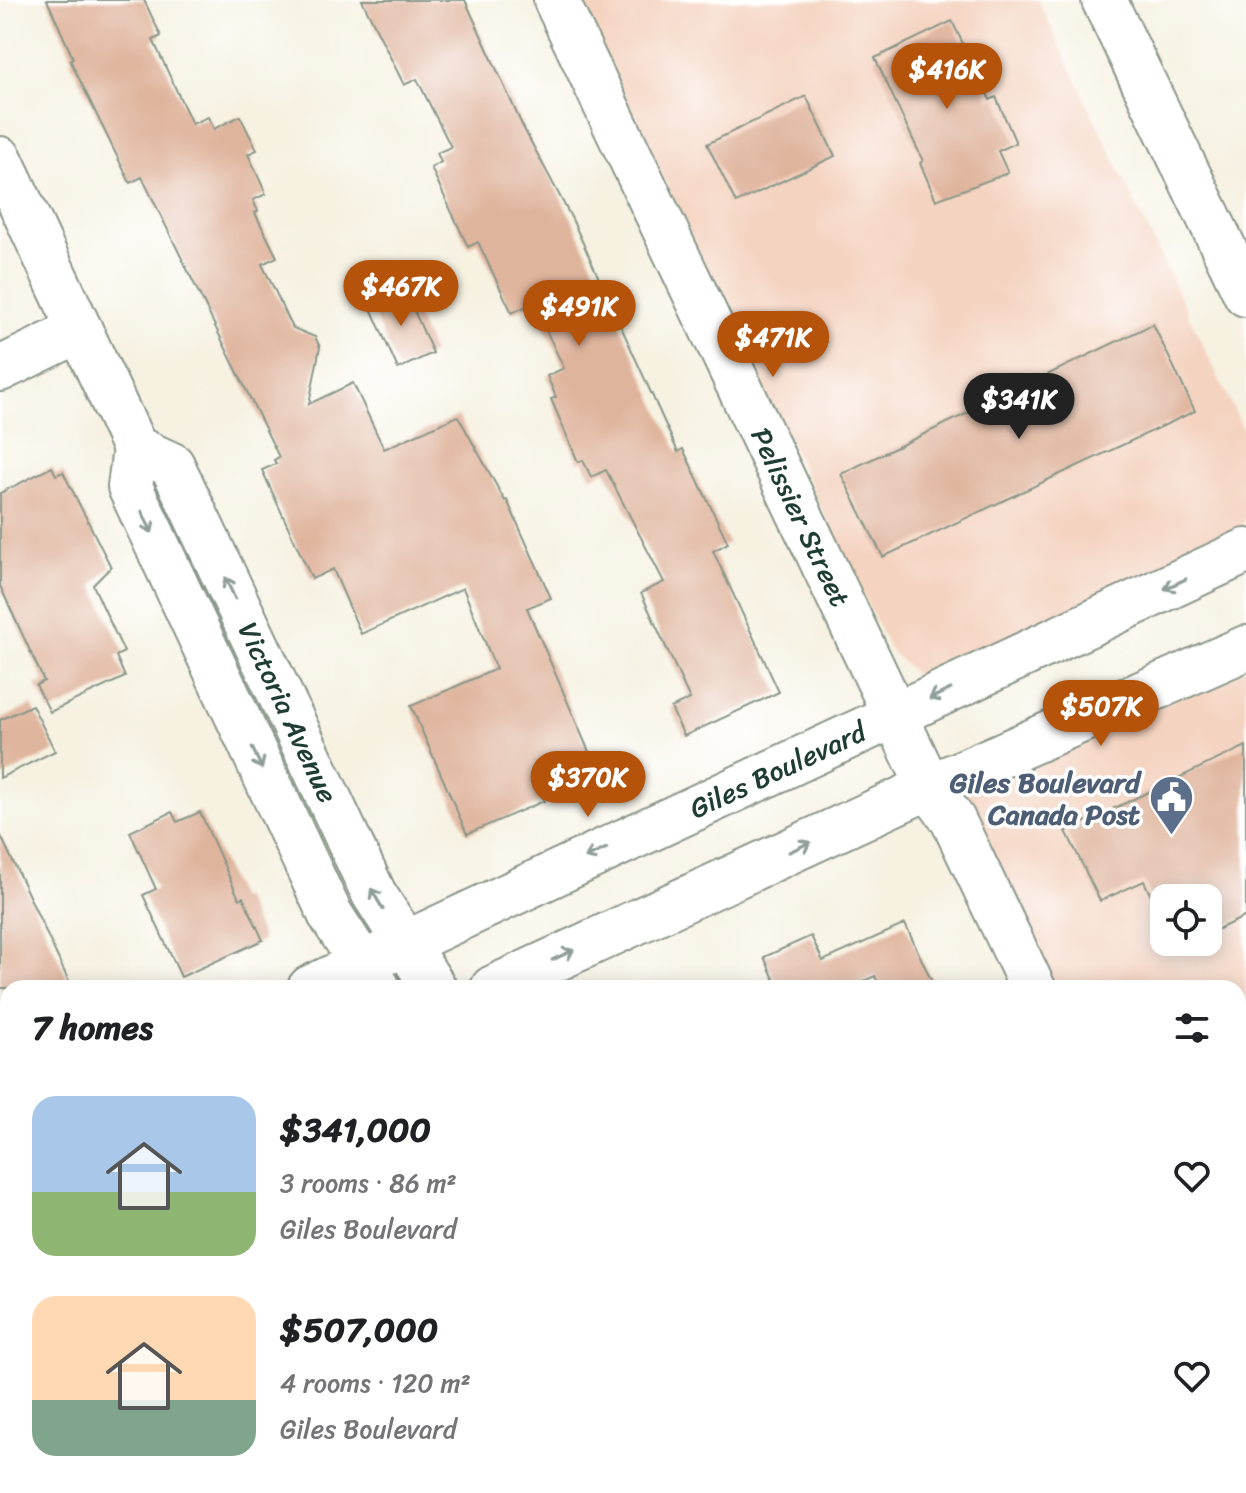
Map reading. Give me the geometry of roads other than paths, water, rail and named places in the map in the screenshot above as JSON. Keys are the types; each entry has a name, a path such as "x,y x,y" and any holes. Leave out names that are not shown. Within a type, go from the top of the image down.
{"street":[{"name":"Pelissier Street","path":"556,0 929,787 953,820 1029,980"},
{"path":"1104,0 1246,294"},
{"path":"0,159 135,448"},
{"path":"0,369 80,330"},
{"name":"Victoria Avenue","path":"370,976 330,914 130,487 135,448 172,465 374,894 429,980"},
{"name":"Giles Boulevard","path":"350,980 370,976 405,942 1246,551"},
{"path":"510,980 929,787 1246,648"}],"place":[{"name":"Giles Boulevard Canada Post","path":"1171,837"}]}
